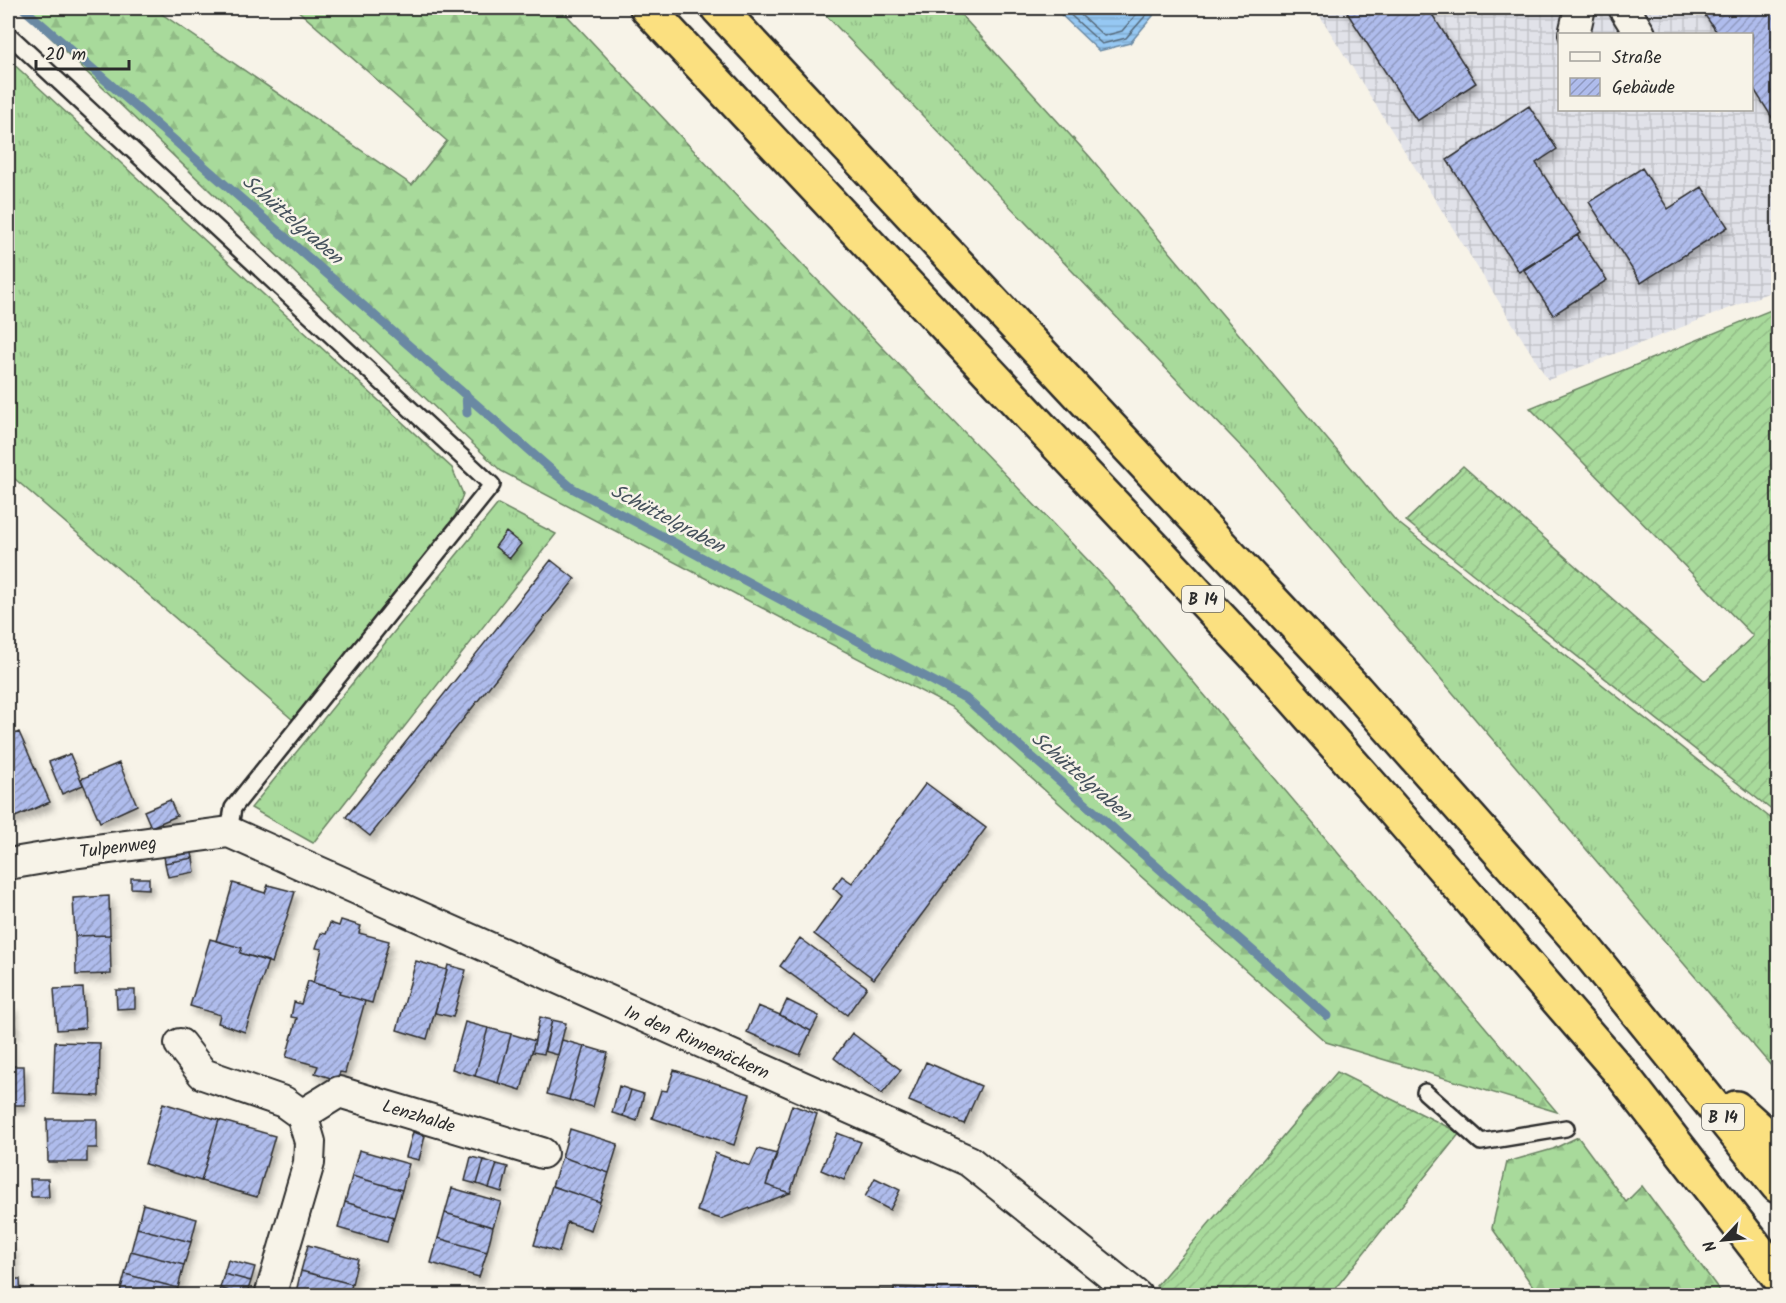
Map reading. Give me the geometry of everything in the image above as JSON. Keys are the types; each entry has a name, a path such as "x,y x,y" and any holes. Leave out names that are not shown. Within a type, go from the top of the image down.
{"highway":[{"name":"B 14","path":"647,8 1267,668 1434,856 1621,1073 1779,1276"},
{"name":"B 14","path":"718,8 1356,690 1585,948 1779,1186"},
{"path":"1667,1048 1779,1146"},
{"path":"1732,1215 1765,1296"}],"street":[{"path":"1574,33 1580,8"},
{"path":"1624,8 1639,33"},
{"name":"Tulpenweg","path":"8,864 229,832"},
{"name":"In den Rinnenäckern","path":"229,832 969,1161 1137,1296"},
{"path":"180,1044 202,1074 284,1102 302,1115 310,1142 309,1163 270,1296"},
{"name":"Lenzhalde","path":"302,1115 339,1092 542,1153"}],"lane":[{"path":"8,34 492,485 233,808 229,832"},
{"path":"1425,1092 1481,1142 1566,1128"}],"shaded area":[{"path":"1315,8 1778,8 1778,289 1548,380"}],"green space":[{"path":"20,8 153,8 412,185 447,141 295,8 560,8 744,204 1108,581 1557,1112 1326,1042 953,708 501,471"},
{"path":"819,8 955,8 1090,157 1396,521 1778,824 1778,1074 1255,461"},
{"path":"8,59 452,468 463,494 455,516 293,720 8,473"},
{"path":"1778,307 1778,815 1406,521 1463,466 1705,681 1753,636 1530,408"},
{"path":"498,504 556,534 313,843 251,808"},
{"path":"1337,1072 1460,1133 1330,1295 1168,1295 1156,1286"},
{"path":"1578,1137 1626,1202 1642,1186 1723,1295 1539,1295 1492,1228 1507,1162 1553,1149"}],"water":[{"path":"1054,8 1154,8 1153,16 1130,43 1099,51"}],"building":[{"path":"1344,8 1428,8 1476,83 1417,121"},
{"path":"1700,8 1777,8 1778,127 1753,88 1753,33 1717,33"},
{"path":"1529,106 1557,149 1536,163 1581,233 1519,272 1447,160"},
{"path":"1642,168 1668,209 1702,187 1728,227 1641,283 1589,202"},
{"path":"1577,235 1607,280 1553,315 1524,270"},
{"path":"506,532 521,544 510,558 495,547"},
{"path":"551,560 575,579 370,836 346,817"},
{"path":"19,732 50,802 8,820 8,737"},
{"path":"70,754 83,785 62,794 49,762"},
{"path":"119,763 137,805 100,822 81,779"},
{"path":"926,783 986,828 874,979 814,934 842,896 833,888 842,876 852,883"},
{"path":"170,800 177,816 151,827 144,811"},
{"path":"190,844 193,858 165,863 163,849"},
{"path":"193,858 195,872 168,877 165,863"},
{"path":"131,878 149,878 149,889 131,888"},
{"path":"233,883 265,893 268,885 295,892 272,963 240,953 242,948 216,941"},
{"path":"109,896 110,935 75,936 73,898"},
{"path":"341,920 361,926 359,933 389,941 372,1003 339,994 340,991 313,983 322,949 316,948 321,933 326,934 330,923 339,926"},
{"path":"110,935 111,974 76,975 75,936"},
{"path":"800,938 867,987 847,1015 780,966"},
{"path":"210,939 242,948 240,953 268,961 245,1032 218,1023 220,1015 190,1006"},
{"path":"416,961 447,970 427,1039 397,1030"},
{"path":"448,965 466,970 453,1017 435,1013"},
{"path":"308,981 340,991 339,994 365,1001 345,1073 340,1072 337,1080 315,1073 318,1066 286,1057 297,1018 291,1017 294,1002 301,1004"},
{"path":"83,988 85,1028 57,1030 54,989"},
{"path":"116,990 135,990 135,1008 117,1009"},
{"path":"787,1000 819,1016 811,1031 780,1015"},
{"path":"758,1006 811,1031 800,1055 747,1032"},
{"path":"8,1007 13,1007 15,1032 8,1033"},
{"path":"540,1017 552,1020 544,1054 532,1052"},
{"path":"552,1020 566,1023 558,1055 544,1051"},
{"path":"465,1022 488,1028 475,1076 452,1069"},
{"path":"488,1028 511,1034 498,1083 475,1076"},
{"path":"852,1033 901,1070 882,1094 834,1058"},
{"path":"511,1034 535,1041 521,1090 498,1083"},
{"path":"8,1035 10,1035 12,1060 8,1060"},
{"path":"562,1040 584,1046 569,1100 547,1094"},
{"path":"55,1042 100,1043 99,1096 53,1094"},
{"path":"584,1046 608,1053 593,1107 569,1100"},
{"path":"926,1062 981,1086 964,1124 909,1101"},
{"path":"8,1066 24,1066 25,1105 8,1105"},
{"path":"674,1070 750,1094 734,1145 652,1118 661,1090 667,1091"},
{"path":"619,1086 631,1090 623,1116 612,1113"},
{"path":"631,1090 644,1094 637,1121 623,1116"},
{"path":"163,1103 219,1120 201,1181 145,1164"},
{"path":"792,1105 817,1114 790,1193 766,1185"},
{"path":"47,1119 97,1119 97,1148 87,1148 87,1162 48,1162"},
{"path":"219,1120 275,1136 257,1197 201,1181"},
{"path":"570,1129 618,1144 609,1173 562,1157"},
{"path":"413,1132 425,1136 419,1160 406,1157"},
{"path":"837,1133 861,1142 844,1180 821,1170"},
{"path":"758,1149 777,1154 766,1185 790,1193 721,1219 697,1211 715,1153 750,1166"},
{"path":"359,1150 409,1164 402,1190 352,1176"},
{"path":"471,1157 484,1160 477,1184 465,1181"},
{"path":"562,1157 609,1173 600,1202 552,1186"},
{"path":"484,1160 497,1164 489,1188 477,1184"},
{"path":"497,1164 508,1167 502,1192 489,1188"},
{"path":"352,1176 402,1190 394,1217 345,1202"},
{"path":"875,1178 900,1190 890,1210 865,1197"},
{"path":"30,1179 48,1179 49,1197 31,1197"},
{"path":"552,1186 600,1202 591,1230 567,1222 559,1252 534,1245"},
{"path":"452,1188 501,1202 493,1227 445,1213"},
{"path":"345,1202 394,1217 387,1242 338,1228"},
{"path":"143,1204 197,1219 191,1242 137,1228"},
{"path":"445,1213 493,1227 487,1252 438,1238"},
{"path":"137,1228 191,1242 184,1265 131,1251"},
{"path":"438,1238 487,1252 479,1277 431,1263"},
{"path":"308,1245 358,1259 352,1284 301,1271"},
{"path":"8,1247 13,1247 15,1279 20,1279 21,1296 8,1296"},
{"path":"131,1251 184,1265 178,1288 125,1274"},
{"path":"228,1260 255,1267 251,1281 224,1274"},
{"path":"301,1271 352,1284 349,1296 295,1296"},
{"path":"125,1274 178,1288 176,1296 119,1296"},
{"path":"224,1274 251,1281 246,1296 220,1288"},
{"path":"894,1287 937,1288 937,1296 894,1296"},
{"path":"220,1288 246,1296 218,1296"},
{"path":"937,1288 978,1288 978,1296 937,1296"},
{"path":"875,1290 894,1290 894,1296 875,1296"}],"waterway":[{"name":"Schüttelgraben","path":"23,8 572,488 965,698 1327,1016"},
{"path":"466,394 467,413"}]}
